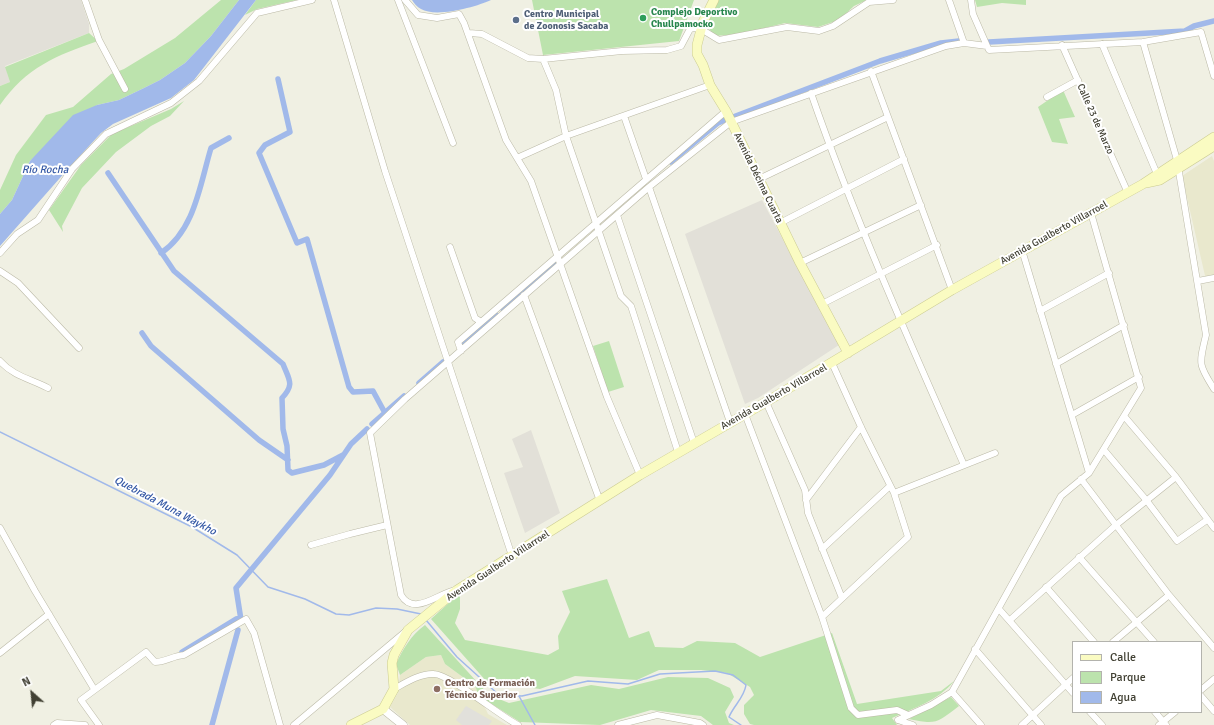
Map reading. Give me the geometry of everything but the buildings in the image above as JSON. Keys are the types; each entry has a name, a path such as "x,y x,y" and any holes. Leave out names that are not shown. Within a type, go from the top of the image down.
{"main road":[{"name":"Avenida Décima Cuarta","path":"714,0 701,29 696,45 697,54 703,65 710,85 726,111 800,263 848,353"},
{"name":"Avenida Gualberto Villarroel","path":"1143,184 1160,180 1214,137"},
{"name":"Avenida Gualberto Villarroel","path":"394,689 392,663 394,655 412,627 457,590 640,475 832,363 952,290 1022,250 1128,193 1157,174 1213,149"},
{"path":"351,725 383,709 394,689"}],"street":[{"path":"85,0 99,40 125,88"},
{"path":"0,253 17,234 38,220 72,169 106,134 171,103 199,81 257,13 312,0"},
{"path":"334,0 385,171 512,556"},
{"path":"398,0 453,144"},
{"path":"405,0 418,15 437,18 459,14 469,33 506,140 531,181 606,397 640,475"},
{"path":"469,33 482,34 528,58 543,59 622,51 667,50 681,46 690,29 694,28 701,29 719,40 787,27 819,31 833,26 869,2 893,0"},
{"path":"949,0 964,43"},
{"path":"971,0 973,14 989,50 1062,45 1143,42 1201,32 1214,76"},
{"path":"1143,42 1177,165 1206,335 1201,358 1202,369 1214,389"},
{"path":"457,590 446,592 419,605 414,605 404,600 401,595 370,433 559,264 649,186 731,122 871,71 946,46 964,43 987,46"},
{"path":"1102,44 1157,174"},
{"name":"Calle 23 de Marzo","path":"1062,45 1128,193"},
{"path":"543,59 556,90 566,136 621,296 631,306 678,452"},
{"path":"871,71 937,245 952,290"},
{"path":"1047,97 1078,80"},
{"path":"517,158 566,136 710,85"},
{"path":"811,93 880,274 964,465"},
{"path":"461,351 458,342 726,111"},
{"path":"624,116 646,179"},
{"path":"759,179 888,117"},
{"path":"780,223 904,159"},
{"path":"649,186 730,422"},
{"path":"800,263 921,205"},
{"path":"913,725 898,720 931,705 952,692 1061,496 1090,473 1141,388 1091,213"},
{"path":"617,215 694,443"},
{"path":"822,304 937,245"},
{"path":"450,247 475,318 481,322"},
{"path":"1022,250 1090,473"},
{"path":"0,271 18,282 79,348"},
{"path":"1040,311 1109,273"},
{"path":"1198,281 1214,278"},
{"path":"524,295 600,501"},
{"path":"1056,364 1124,325"},
{"path":"0,361 7,370 48,388"},
{"path":"822,617 908,537 894,493 861,427 832,363"},
{"path":"1072,415 1139,377"},
{"path":"766,402 805,490 808,513 842,598"},
{"path":"745,414 822,617 851,708 858,715 897,710 908,715"},
{"path":"1124,416 1176,477 1214,528"},
{"path":"806,500 861,427"},
{"path":"1104,450 1147,501 1177,541 1207,520"},
{"path":"894,493 995,453"},
{"path":"1010,620 1116,525 1176,477"},
{"path":"1081,479 1169,595 1214,648"},
{"path":"822,549 890,486"},
{"path":"311,545 387,525"},
{"path":"0,528 94,689"},
{"path":"1080,557 1153,641"},
{"path":"1046,587 1093,641"},
{"path":"1113,641 1169,595"},
{"path":"999,609 1072,691"},
{"path":"0,653 49,614"},
{"path":"99,725 81,700 94,689 146,652 155,662 162,662 173,656 184,655 246,619 254,633 280,725"},
{"path":"294,725 412,627"},
{"path":"975,649 1041,725"},
{"path":"394,689 417,678 435,673 458,684 504,718 518,725"},
{"path":"1022,725 1072,679"},
{"path":"1202,689 1214,679"},
{"path":"952,692 981,725"},
{"path":"1202,697 1214,712"},
{"path":"383,709 403,725"},
{"path":"1091,713 1102,725"},
{"path":"1156,713 1163,724 1174,713"},
{"path":"618,725 639,722 657,715 683,722 703,725"},
{"path":"54,725 57,723 86,725"}],"shaded area":[{"path":"0,0 81,0 89,24 89,33 5,66 10,82 0,86"},
{"path":"1212,156 1214,161 1214,278 1206,280 1182,176"},
{"path":"762,200 839,345 758,398 745,404 685,234"},
{"path":"531,430 560,513 525,533 504,473 523,467 512,439"},
{"name":"Centro de Formación Técnico Superior","path":"441,655 445,664 475,686 488,714 507,725 410,725 390,707 398,693 400,675 426,657"},
{"path":"466,706 492,721 489,725 462,725 456,720"}],"green space":[{"path":"221,0 239,0 211,36 185,63 160,80 119,100 97,105 30,161 12,200 0,214 0,190 16,155 46,115 73,107 111,74 124,69 175,38"},
{"path":"256,0 297,0 257,9 245,15"},
{"path":"532,0 694,0 679,41 543,55"},
{"path":"718,0 867,0 854,6 839,20 818,27 785,23 740,34 714,36 706,24"},
{"path":"975,0 1026,0 1026,5 1002,3 977,7"},
{"path":"89,33 98,41 68,52 43,64 21,81 0,105 0,86 10,82 5,67"},
{"path":"1063,90 1075,117 1059,119 1068,144 1052,142 1038,107"},
{"path":"184,101 170,116 151,126 116,152 82,188 62,226 63,232 49,210 81,165 112,134 171,109"},
{"path":"609,341 624,387 608,392 593,346"},
{"path":"607,579 629,638 649,631 655,647 683,648 697,641 735,643 760,657 832,633 857,704 941,691 954,681 948,688 934,698 892,718 897,725 754,725 750,724 744,714 744,705 754,695 750,687 727,673 701,670 659,670 637,680 575,676 540,689 487,682 431,619 460,593 460,609 455,623 465,640 548,655 559,649 558,636 570,612 562,591"},
{"path":"425,625 489,695 509,703 591,685 619,689 668,677 708,678 730,688 734,697 725,712 729,723 734,725 713,725 701,716 651,710 600,725 520,722 479,696 475,686 445,664 441,655 426,657 400,675 396,664 399,658 412,638"},
{"path":"951,697 959,706 941,719 925,722 909,719"}],"water":[{"name":"Río Rocha","path":"239,0 256,0 194,80 171,98 113,124 101,133 0,246 0,214 12,200 30,161 73,115 97,105 119,100 160,80 185,63 211,36"},
{"path":"412,0 491,0 476,6 446,12 436,12 421,9"}],"waterway":[{"path":"989,42 1185,31 1194,26 1214,21"},
{"path":"733,117 880,61 941,43 959,41"},
{"path":"278,79 290,132 265,145 259,153 297,243 307,239 349,387 353,392 373,391 385,413"},
{"path":"671,162 718,123 725,120"},
{"path":"161,253 182,232 189,219 195,205 211,148 229,138"},
{"path":"108,173 174,271 283,364 290,382 290,385 282,398 283,429 287,446 288,470 292,473 324,465 343,455"},
{"path":"503,309 554,263"},
{"path":"463,344 496,315"},
{"path":"142,333 151,346 259,440 288,460"},
{"path":"419,383 443,362"},
{"path":"372,424 404,396"},
{"path":"241,620 236,588 330,475 351,444 367,429"},
{"name":"Quebrada Muna Waykho","path":"0,432 192,527 237,555 268,587 305,599 336,614 349,615 376,608 397,609 421,614"},
{"path":"182,652 236,619 241,618"},
{"name":"Quebrada Muna Waykho","path":"426,620 457,657 499,695 522,696 588,681 628,684 660,674 715,671 733,675 746,685 741,698 729,717 741,725"},
{"path":"212,725 238,630"},
{"path":"519,696 535,725"}],"place":[{"name":"Complejo Deportivo Chullpamocko","path":"643,18"},
{"name":"Centro Municipal de Zoonosis Sacaba","path":"516,20"},
{"name":"Centro de Formación Técnico Superior","path":"437,689"}]}
